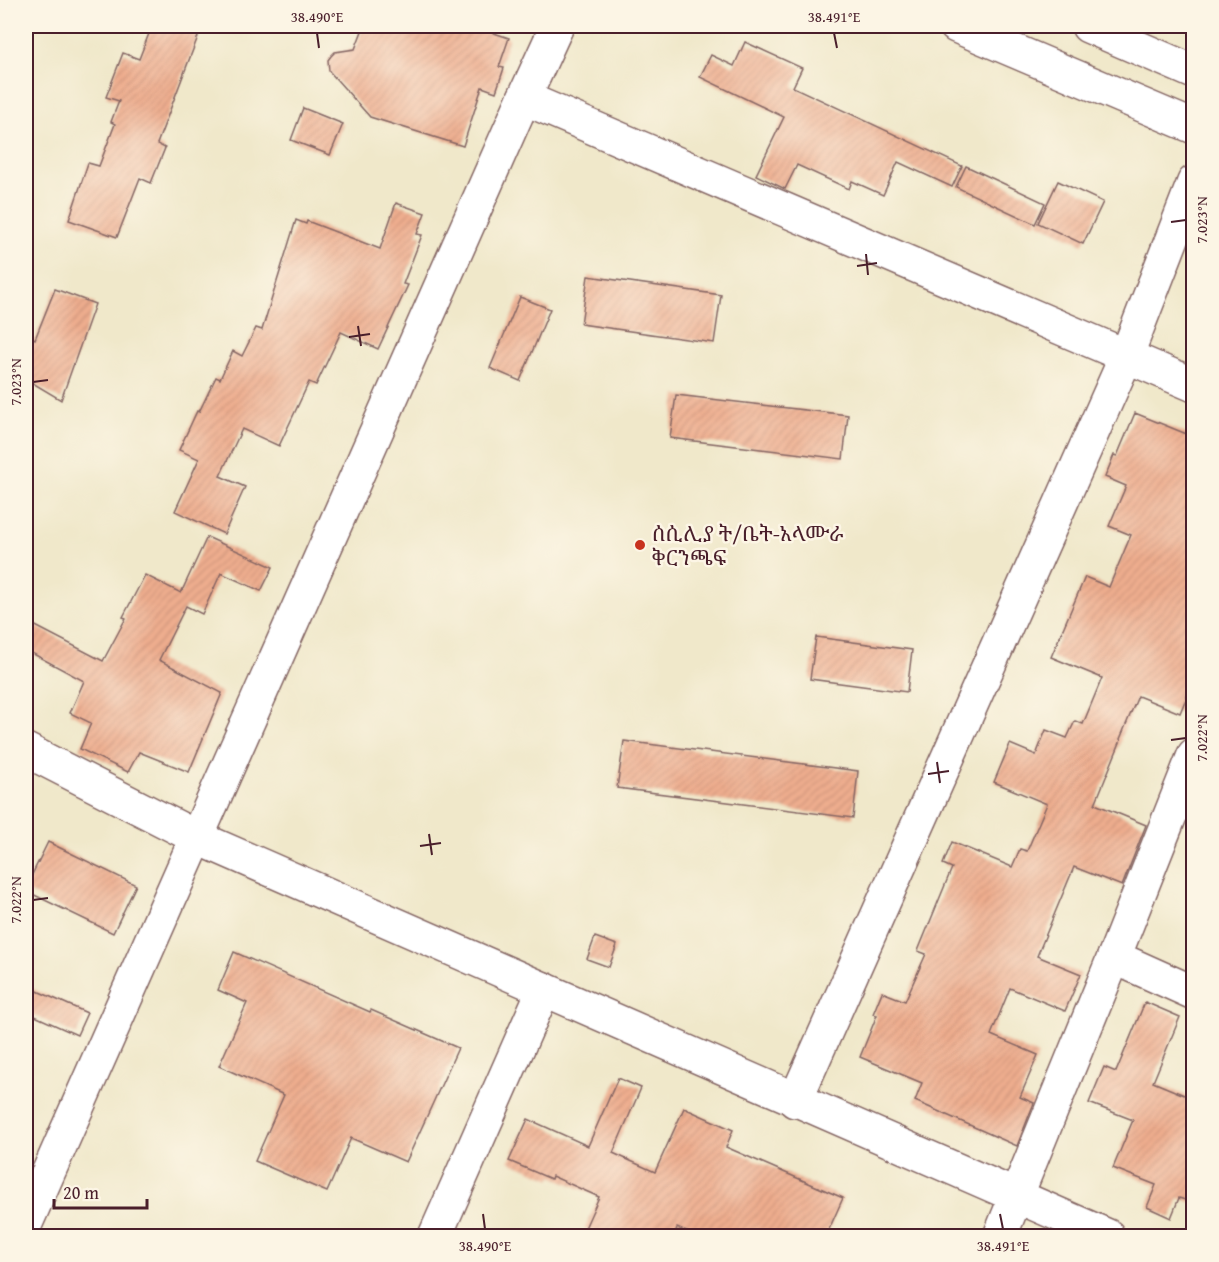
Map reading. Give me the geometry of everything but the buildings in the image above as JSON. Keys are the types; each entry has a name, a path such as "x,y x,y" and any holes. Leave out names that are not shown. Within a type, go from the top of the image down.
{"street":[{"path":"26,1223 557,26"},
{"path":"956,26 1194,127"},
{"path":"1088,26 1194,72"},
{"path":"524,98 1194,386"},
{"path":"795,1101 1126,357 1194,182"},
{"path":"26,750 196,837 1108,1236"},
{"path":"1000,1236 1194,755"},
{"path":"1114,957 1194,993"},
{"path":"444,1234 544,989"}],"place":[{"name":"ሰሲሊያ ት/ቤት-አላሙራ ቅርንጫፍ","path":"640,545"}]}
